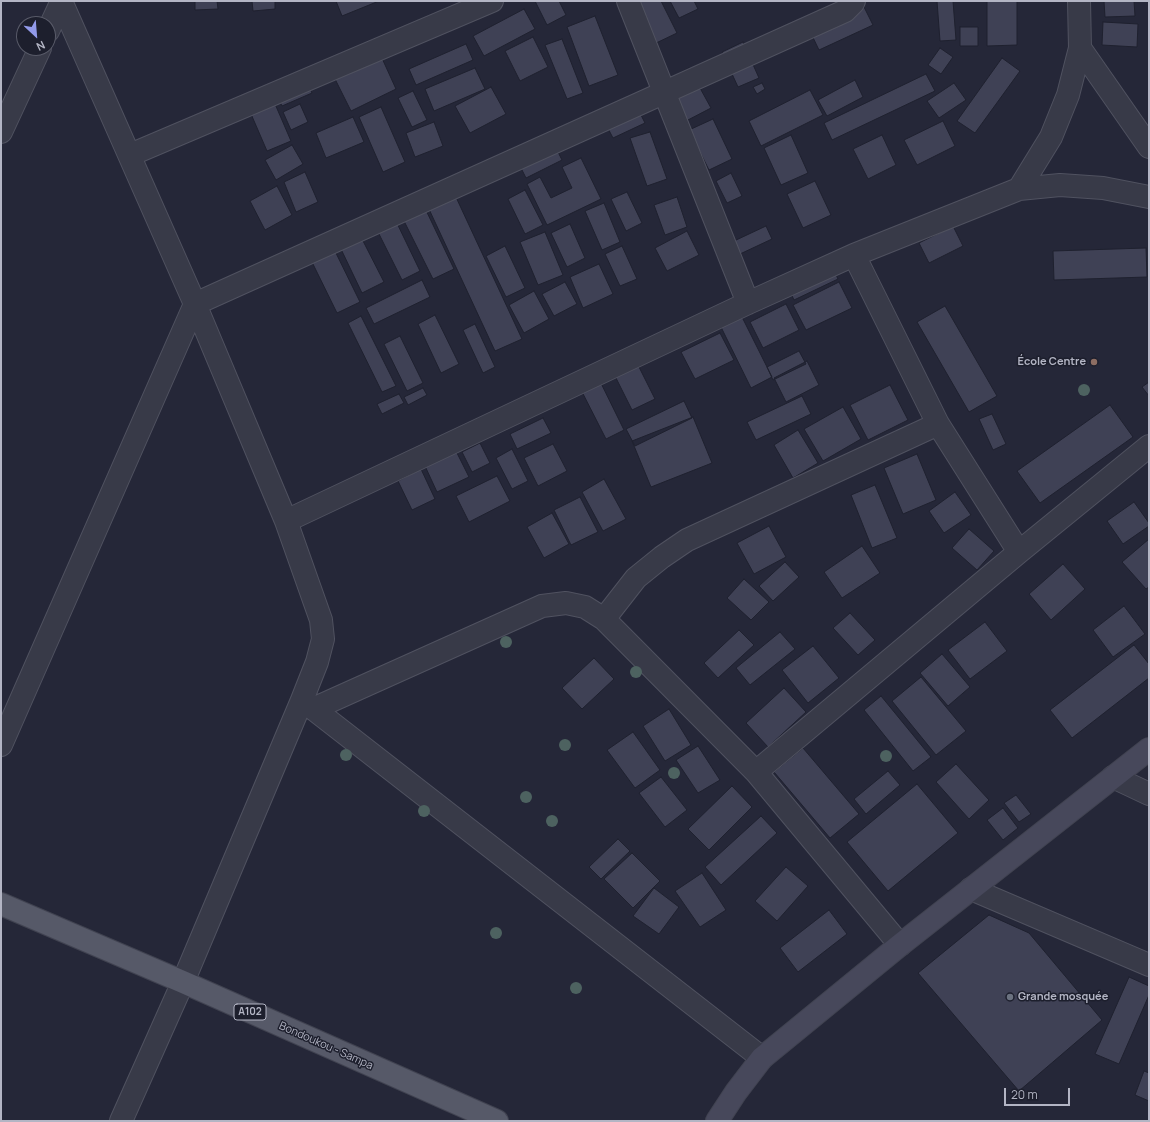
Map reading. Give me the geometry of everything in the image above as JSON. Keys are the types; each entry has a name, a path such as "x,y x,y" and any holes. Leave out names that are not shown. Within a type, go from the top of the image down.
{"main road":[{"name":"Bondoukou - Sampa","path":"1,904 183,982 497,1121"}],"street":[{"path":"130,155 492,1"},
{"path":"628,1 748,303"},
{"path":"1,744 195,304 845,11 854,1"},
{"path":"1020,189 1051,137 1068,94 1080,48 1079,1"},
{"path":"61,2 195,304 286,521 321,620 323,639 316,662 307,704 121,1121"},
{"path":"55,16 61,2"},
{"path":"1080,48 1149,147"},
{"path":"1,132 8,98 35,56"},
{"path":"286,521 748,303 854,255 1020,189 1060,185 1103,188 1149,197"},
{"path":"854,255 938,424 1019,552"},
{"path":"604,619 636,578 662,557 687,540 938,424"},
{"path":"756,772 1019,552 1149,446"},
{"path":"307,704 542,606 566,603 585,607 604,619 756,772 900,945"},
{"path":"307,704 762,1058"},
{"path":"717,1121 736,1092 762,1058 900,945 1149,749"},
{"path":"1113,777 1149,794"},
{"path":"971,889 1149,965"}],"building":[{"path":"195,1 217,1 218,9 195,10"},
{"path":"252,1 275,1 275,9 253,11"},
{"path":"336,1 379,1 342,16"},
{"path":"535,1 559,1 566,15 547,25"},
{"path":"631,1 661,1 677,33 652,45"},
{"path":"670,1 694,1 698,9 679,18"},
{"path":"861,1 873,25 819,50 806,23"},
{"path":"937,1 953,1 956,40 940,41"},
{"path":"987,1 1017,1 1017,45 987,46"},
{"path":"1104,1 1134,1 1135,16 1105,17"},
{"path":"524,9 535,29 484,56 473,36"},
{"path":"595,16 618,75 589,86 567,27"},
{"path":"1103,22 1138,24 1137,47 1102,45"},
{"path":"960,27 978,27 978,46 960,46"},
{"path":"533,37 548,67 520,81 505,51"},
{"path":"562,39 583,93 567,99 545,45"},
{"path":"743,42 759,78 738,87 722,52"},
{"path":"466,44 473,60 416,85 409,69"},
{"path":"940,48 953,57 941,74 928,65"},
{"path":"381,56 396,89 351,111 335,79"},
{"path":"1002,58 1020,71 975,133 957,121"},
{"path":"475,68 485,89 434,111 425,89"},
{"path":"689,68 711,108 686,121 665,81"},
{"path":"303,73 312,93 282,106 273,87"},
{"path":"926,74 935,91 832,140 824,123"},
{"path":"855,80 863,97 827,116 818,100"},
{"path":"762,83 765,89 757,94 753,87"},
{"path":"954,83 966,100 939,118 927,101"},
{"path":"491,87 506,114 470,133 455,106"},
{"path":"269,90 291,141 267,151 245,100"},
{"path":"810,90 823,115 761,146 749,121"},
{"path":"413,91 427,120 412,127 398,98"},
{"path":"633,99 645,123 613,138 601,115"},
{"path":"300,104 308,122 291,130 283,112"},
{"path":"381,107 405,162 383,172 359,117"},
{"path":"353,117 364,142 326,158 316,133"},
{"path":"713,119 732,159 709,170 689,130"},
{"path":"943,121 955,146 917,165 904,140"},
{"path":"434,122 443,146 415,157 406,133"},
{"path":"650,132 667,179 647,186 630,138"},
{"path":"791,135 808,173 781,185 764,148"},
{"path":"882,135 896,165 868,179 853,149"},
{"path":"551,138 562,160 526,178 515,156"},
{"path":"292,145 303,164 276,180 265,160"},
{"path":"581,158 601,199 547,225 527,184 540,177 551,198 572,188 562,167"},
{"path":"305,172 318,202 296,212 284,182"},
{"path":"731,173 742,196 727,203 716,181"},
{"path":"815,181 831,215 803,228 787,194"},
{"path":"277,186 292,215 265,230 250,201"},
{"path":"525,190 543,225 525,234 508,199"},
{"path":"627,192 642,223 626,231 611,199"},
{"path":"455,195 522,339 495,351 428,207"},
{"path":"677,197 687,227 665,235 654,205"},
{"path":"604,203 620,242 602,250 585,211"},
{"path":"424,206 454,269 433,279 402,217"},
{"path":"394,217 420,271 402,280 375,226"},
{"path":"570,224 585,258 567,267 551,233"},
{"path":"766,226 772,239 740,254 734,241"},
{"path":"953,226 963,246 929,263 919,243"},
{"path":"687,231 699,255 667,271 655,248"},
{"path":"545,232 563,275 538,285 520,242"},
{"path":"361,237 384,282 362,293 340,247"},
{"path":"505,246 525,288 506,297 486,256"},
{"path":"622,246 637,279 620,286 605,254"},
{"path":"1146,248 1147,277 1054,280 1053,251"},
{"path":"334,249 360,302 337,313 311,260"},
{"path":"599,264 613,294 583,308 570,277"},
{"path":"831,264 838,279 794,300 787,285"},
{"path":"422,280 430,297 374,324 366,308"},
{"path":"565,282 577,304 554,316 542,294"},
{"path":"839,282 852,308 806,330 793,305"},
{"path":"534,291 549,319 524,333 509,305"},
{"path":"786,304 799,330 763,348 750,322"},
{"path":"945,306 997,396 969,412 917,322"},
{"path":"435,315 459,364 441,373 418,324"},
{"path":"741,315 772,377 751,388 720,325"},
{"path":"361,316 396,386 382,392 348,323"},
{"path":"475,324 495,367 483,373 463,330"},
{"path":"720,333 734,360 695,379 681,352"},
{"path":"400,336 423,383 407,391 384,344"},
{"path":"799,351 806,364 773,380 767,367"},
{"path":"807,361 819,385 786,402 774,378"},
{"path":"637,363 655,399 632,410 614,374"},
{"path":"595,371 624,430 606,439 576,380"},
{"path":"1149,382 1149,396 1142,387"},
{"path":"890,385 908,420 868,440 850,405"},
{"path":"423,388 427,395 408,405 404,397"},
{"path":"399,394 404,403 382,414 377,404"},
{"path":"802,396 811,414 756,440 747,422"},
{"path":"684,401 692,418 635,446 626,429"},
{"path":"1110,405 1133,437 1040,503 1017,471"},
{"path":"843,407 861,439 823,461 804,429"},
{"path":"992,414 1006,444 993,450 979,419"},
{"path":"693,417 712,463 651,487 632,441"},
{"path":"543,418 551,433 517,449 510,434"},
{"path":"798,430 818,463 793,478 774,445"},
{"path":"480,443 490,463 472,472 462,452"},
{"path":"553,444 567,471 538,486 524,458"},
{"path":"512,449 528,481 512,489 496,458"},
{"path":"456,451 469,477 437,492 425,466"},
{"path":"917,454 936,500 903,514 884,468"},
{"path":"421,469 435,499 412,510 398,481"},
{"path":"497,476 510,501 469,522 456,496"},
{"path":"604,479 626,519 603,531 582,492"},
{"path":"875,485 897,538 872,548 851,495"},
{"path":"955,492 971,515 944,533 929,511"},
{"path":"580,497 598,532 571,545 554,510"},
{"path":"1134,502 1149,523 1149,526 1123,544 1107,521"},
{"path":"552,513 569,544 544,558 527,527"},
{"path":"769,526 786,557 754,574 737,543"},
{"path":"969,529 994,551 977,570 952,548"},
{"path":"1149,539 1149,587 1146,589 1122,562"},
{"path":"862,546 880,573 842,598 824,572"},
{"path":"785,562 799,577 773,601 759,586"},
{"path":"1063,564 1085,589 1051,620 1029,594"},
{"path":"744,579 769,602 751,620 727,598"},
{"path":"1124,606 1145,634 1113,657 1093,630"},
{"path":"850,613 875,640 858,655 833,628"},
{"path":"985,622 1007,651 970,679 948,650"},
{"path":"739,630 754,645 718,678 704,663"},
{"path":"780,632 795,649 750,685 736,668"},
{"path":"1134,645 1149,664 1149,678 1072,738 1050,710"},
{"path":"813,646 839,678 808,703 782,670"},
{"path":"942,654 970,687 948,706 920,673"},
{"path":"594,658 614,679 582,709 562,688"},
{"path":"921,677 966,731 936,755 892,701"},
{"path":"784,688 806,712 768,747 746,723"},
{"path":"881,696 931,757 913,771 864,710"},
{"path":"669,709 691,745 665,761 643,726"},
{"path":"633,732 660,770 635,788 607,750"},
{"path":"698,746 720,780 698,793 676,760"},
{"path":"803,748 859,814 830,838 774,772"},
{"path":"956,764 989,800 969,819 936,782"},
{"path":"888,771 900,785 866,814 854,799"},
{"path":"661,777 687,810 665,827 639,793"},
{"path":"917,784 958,833 888,891 847,842"},
{"path":"732,786 752,807 709,850 688,829"},
{"path":"1016,795 1031,814 1019,822 1004,803"},
{"path":"1003,808 1018,828 1003,840 987,820"},
{"path":"761,816 777,833 721,885 705,867"},
{"path":"618,839 630,851 601,879 589,867"},
{"path":"632,853 660,881 633,908 604,879"},
{"path":"786,867 808,886 777,921 755,901"},
{"path":"702,873 726,910 700,927 675,891"},
{"path":"654,888 679,907 659,934 633,916"},
{"path":"829,910 847,934 798,972 780,948"},
{"name":"Grande mosquée","path":"989,915 1029,933 1102,1020 1019,1091 918,973"},
{"path":"1129,977 1149,986 1149,995 1119,1064 1095,1054"},
{"path":"1144,1071 1149,1073 1149,1101 1135,1095"}],"place":[{"name":"École Centre","path":"1094,362"},
{"name":"Grande mosquée","path":"1010,997"}]}
